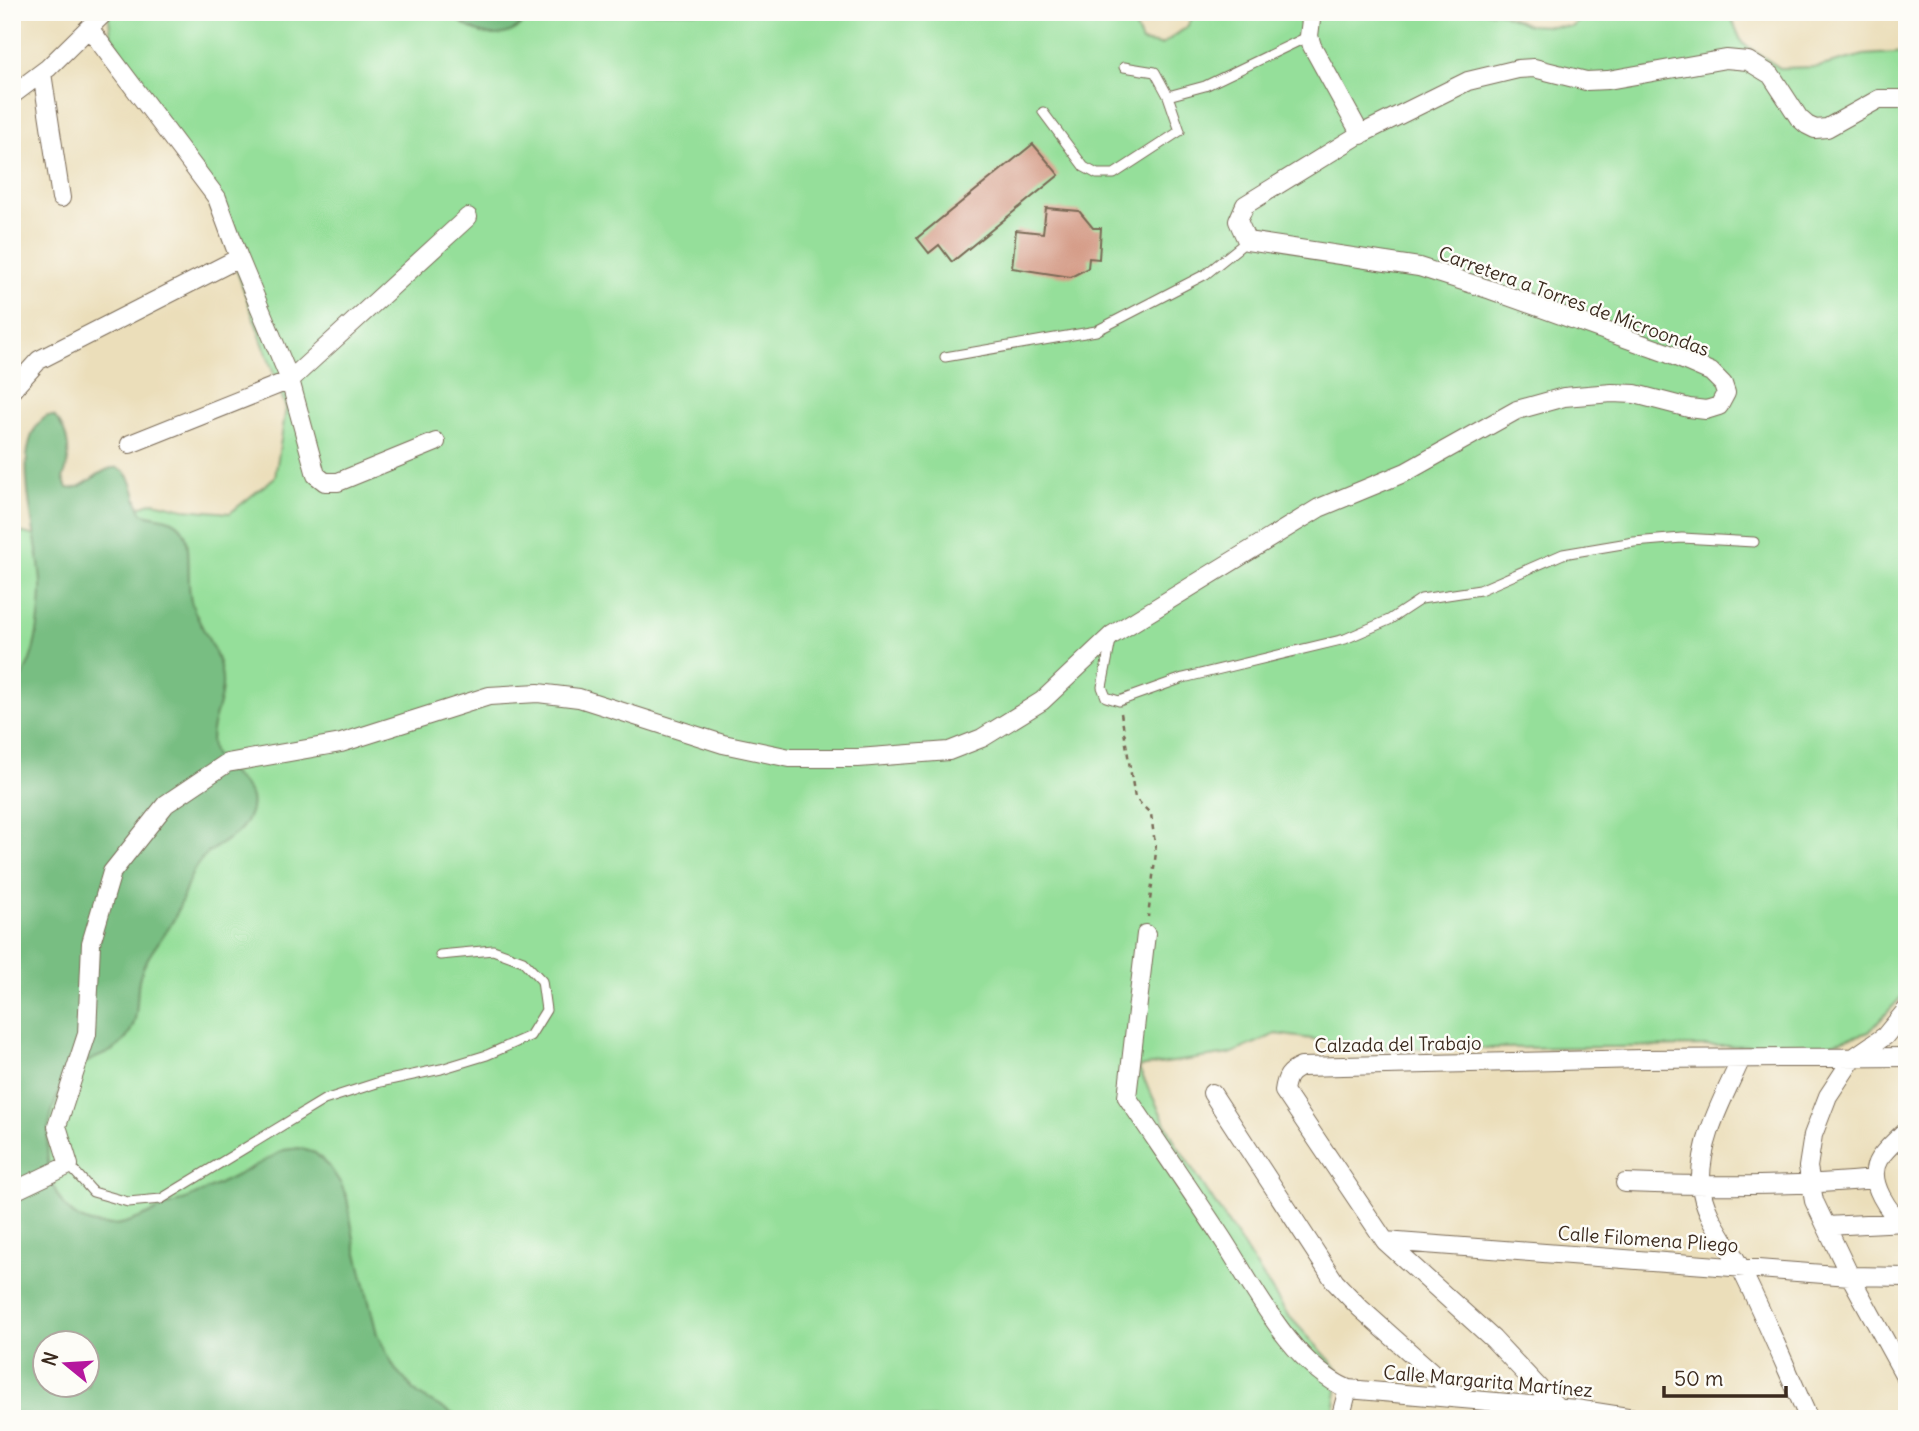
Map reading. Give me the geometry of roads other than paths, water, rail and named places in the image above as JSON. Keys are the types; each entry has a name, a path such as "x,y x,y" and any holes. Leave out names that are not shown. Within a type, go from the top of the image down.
{"street":[{"path":"12,95 42,73 105,12"},
{"path":"1312,12 1309,36 1312,46 1361,135"},
{"path":"89,28 217,198 290,380 316,475 325,482 338,482 436,442"},
{"path":"1247,241 1238,221 1245,205 1361,135 1468,81 1518,69 1534,68 1586,81 1608,80 1726,59 1748,61 1771,75 1799,118 1815,129 1827,128 1879,99 1907,99"},
{"path":"42,73 61,198"},
{"path":"130,444 290,380 468,217"},
{"name":"Carretera a Torres de Microondas","path":"69,1166 57,1126 87,1034 91,943 112,872 166,804 227,764 341,743 489,696 538,693 579,698 723,744 790,758 858,758 949,751 982,738 1042,701 1112,635 1319,508 1406,472 1517,410 1564,397 1612,393 1635,394 1706,410 1719,406 1726,393 1723,384 1711,372 1667,353 1419,267 1247,241"},
{"path":"12,390 39,360 239,258"},
{"path":"1146,934 1127,1097 1282,1334 1340,1385 1340,1419"},
{"path":"1907,1009 1885,1036 1853,1058 1828,1096 1813,1135 1808,1167 1814,1201 1850,1276 1907,1380"},
{"name":"Calzada del Trabajo","path":"1557,1413 1493,1339 1385,1241 1284,1091 1291,1071 1301,1067 1907,1058"},
{"path":"1741,1059 1712,1125 1703,1153 1703,1196 1740,1267 1809,1419"},
{"path":"1212,1093 1335,1282 1360,1308 1462,1399"},
{"path":"1904,1223 1889,1209 1875,1179 1875,1169 1879,1159 1907,1129"},
{"path":"12,1192 69,1166"},
{"path":"1625,1183 1702,1186 1810,1185 1875,1179"},
{"path":"1826,1226 1904,1223"},
{"name":"Calle Filomena Pliego","path":"1385,1241 1850,1276 1907,1276"},
{"name":"Calle Margarita Martínez","path":"1340,1385 1557,1413 1640,1419"}],"lane":[{"path":"1168,96 1205,86 1309,36"},
{"path":"1044,112 1084,167 1097,174 1114,174 1180,131 1168,96 1155,72 1124,67"},
{"path":"945,357 1096,331 1206,274 1247,241"},
{"path":"1112,635 1102,687 1106,697 1119,701 1183,678 1345,639 1389,620 1421,599 1480,590 1563,554 1634,541 1682,538 1754,542"},
{"name":"Carretera a Torres de Microondas","path":"69,1166 93,1192 128,1202 161,1199 324,1100 380,1082 441,1069 487,1055 530,1036 546,1010 542,981 523,961 493,950 440,955"}]}
